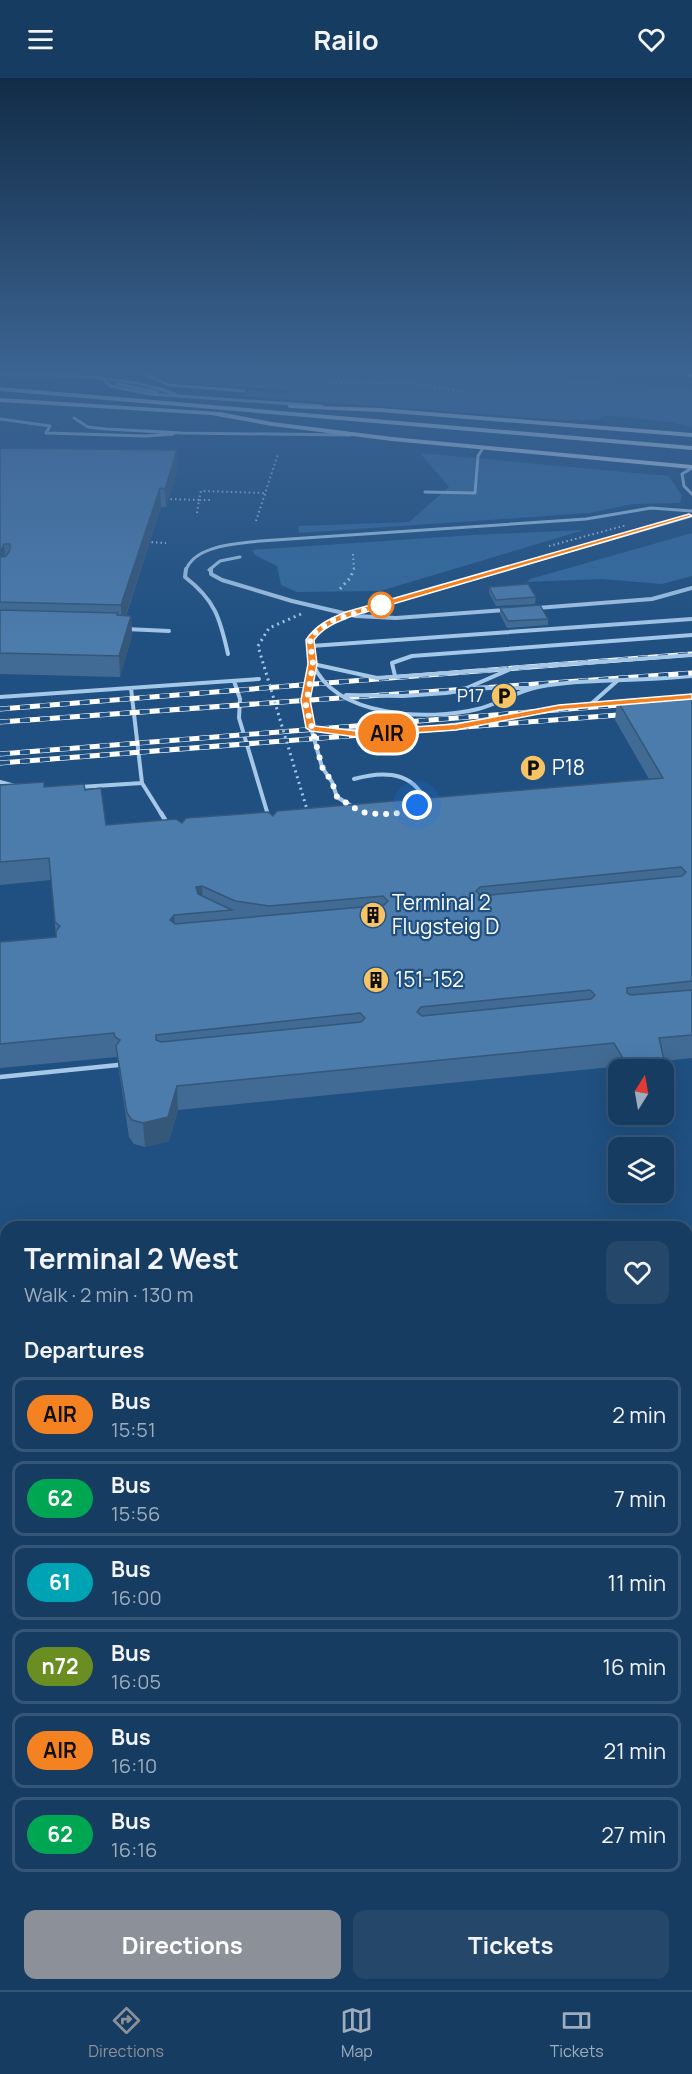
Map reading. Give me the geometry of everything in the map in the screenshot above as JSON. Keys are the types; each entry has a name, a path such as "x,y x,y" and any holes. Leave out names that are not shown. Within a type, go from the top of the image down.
{"street":[{"path":"650,463 692,467"}],"lane":[{"path":"425,492 475,493 477,463"},
{"path":"692,467 682,474 684,486 692,494"},
{"path":"228,654 217,608 208,596 185,577 184,569 189,561 214,549 249,543 343,535 574,520 651,508 692,513"},
{"path":"361,812 337,797 332,782 322,767 311,728 305,700 313,664 310,640 317,630 349,614 639,531 692,513"},
{"path":"240,557 214,563 210,570 211,574 222,580 311,606 356,616 396,618 508,609"},
{"path":"530,608 652,599 692,588"},
{"path":"311,646 692,619"},
{"path":"124,629 169,630"},
{"path":"398,678 395,676 392,663 412,656 692,635"},
{"path":"313,664 361,676 398,678 692,655"},
{"path":"313,664 320,678 342,695 366,706 388,711 443,713 479,709 537,687"},
{"path":"342,695 460,692 513,668"},
{"path":"468,688 537,687 692,676"},
{"path":"0,697 259,679"},
{"path":"234,681 240,699 239,718 269,822"},
{"path":"591,704 617,681"},
{"path":"131,688 142,783 172,828"},
{"path":"311,728 357,734 399,732 456,727 559,707 624,702"},
{"path":"354,780 381,774 410,780 419,787 422,795 417,805"},
{"path":"0,782 22,787"},
{"path":"76,787 142,783"},
{"path":"0,1077 118,1065"}],"path":[{"path":"249,543 276,463"},
{"path":"196,513 201,491 265,493"},
{"path":"158,500 212,500"},
{"path":"311,606 338,591 353,574 355,564 343,535"},
{"path":"145,542 166,543"}],"shaded area":[{"path":"429,463 531,463 669,476 682,496 680,503 633,504 590,513 299,533 298,526 409,522 449,487"},
{"path":"584,530 380,591 297,592 281,585 277,566 255,555 252,550 474,535"},
{"path":"692,533 692,576 662,584 602,579 527,582 530,579"}],"building":[{"path":"0,463 173,463 165,489 160,488 121,605 0,602 0,556 6,556 10,550 10,544 4,544 0,552"},
{"path":"528,584 536,597 496,600 489,587"},
{"path":"540,605 548,619 508,621 500,608"},
{"path":"0,610 118,613 117,615 131,616 119,656 0,653"},
{"name":"151-152","path":"692,694 692,981 627,988 627,993 631,995 692,990 692,1035 659,1038 664,1059 623,1059 614,1043 177,1086 168,1117 143,1123 132,1120 127,1113 116,1046 120,1040 115,1037 114,1033 0,1044 0,942 56,937 56,931 60,926 55,922 49,858 0,862 0,785 44,782 44,787 84,784 85,790 101,788 106,825 176,819 182,823 186,818 268,812 273,816 277,811 663,778 617,700","holes":["681,867 686,872 682,876 481,896 476,891 480,887","202,886 235,901 269,906 383,896 388,901 384,905 175,924 170,920 174,915 232,910 198,894 196,887","590,990 595,995 591,999 422,1016 417,1012 421,1007","360,1013 365,1018 361,1022 161,1042 156,1040 156,1035"]}],"railway":[{"path":"0,709 692,654"},
{"path":"0,722 692,673"},
{"path":"0,754 632,704"},
{"path":"0,763 631,714"}],"bus line":[{"name":"AIR","path":"692,516 331,621 317,630 310,640 313,664 305,700 311,728 357,734 456,727 559,707 692,697"}],"place":[{"name":"P17","path":"504,696"},
{"name":"P18","path":"533,768"},
{"name":"Terminal 2 Flugsteig D","path":"373,915"},
{"name":"151-152","path":"376,980"}],"route":[{"path":"381,605 388,603 331,621 312,635 310,640 313,664 305,700 322,767 332,782 337,797 361,812 378,814 395,814 417,805"}]}
